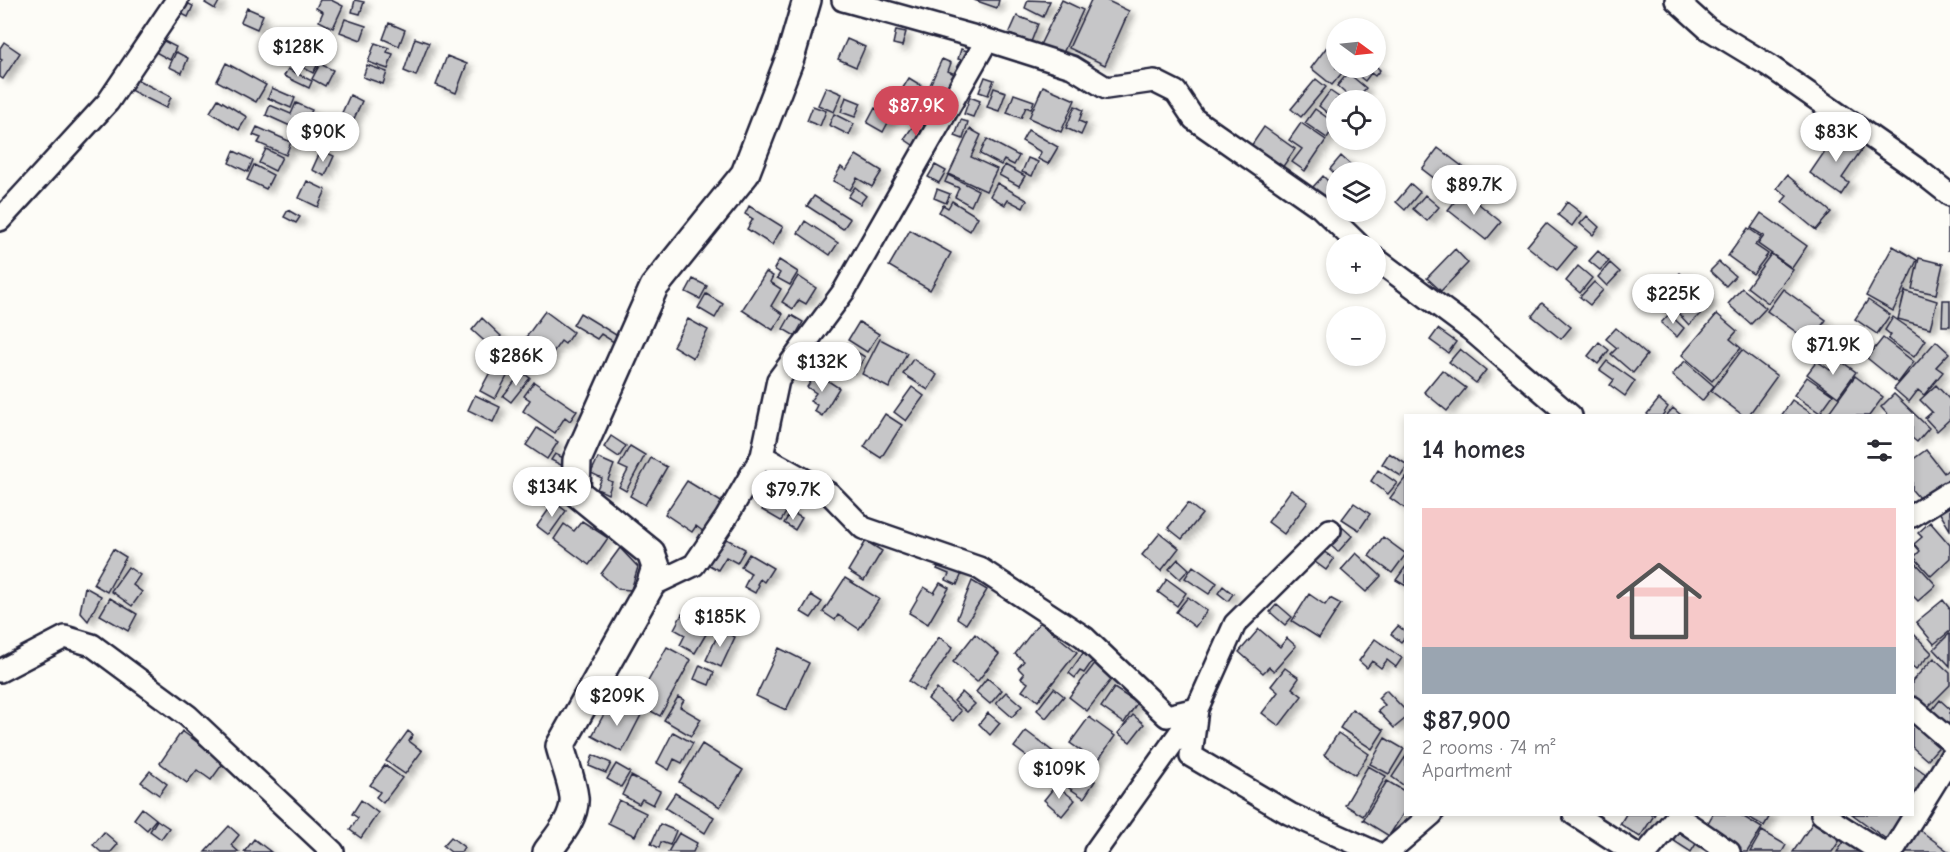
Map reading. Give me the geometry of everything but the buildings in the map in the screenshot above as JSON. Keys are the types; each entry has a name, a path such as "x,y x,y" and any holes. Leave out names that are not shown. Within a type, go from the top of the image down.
{"street":[{"path":"0,220 108,102 177,0"},
{"path":"547,852 564,828 571,813 574,798 560,746 651,586 656,567 651,553 576,492 577,460 654,287 745,174 790,58 807,0"},
{"path":"843,0 987,39 1072,68 1106,88 1154,81 1176,92 1194,119 1320,207 1348,234"},
{"path":"1676,0 1707,28 1768,65 1917,169 1950,195"},
{"path":"651,586 694,565 726,518 762,456 778,380 844,291 987,39"},
{"path":"1386,266 1470,329 1569,414"},
{"path":"762,456 830,494 863,528 979,568 1084,638 1167,716 1197,710"},
{"path":"1914,515 1950,492"},
{"path":"1095,852 1197,710 1235,624 1330,531"},
{"path":"0,671 64,637 92,645 188,716 333,852"},
{"path":"1197,710 1191,756 1290,814 1375,852"},
{"path":"1914,710 1950,741"},
{"path":"1892,852 1950,758"},
{"path":"1388,852 1430,816"},
{"path":"1577,816 1633,852"},
{"path":"1647,852 1678,816 1729,852"},
{"path":"1825,816 1881,852"}]}
